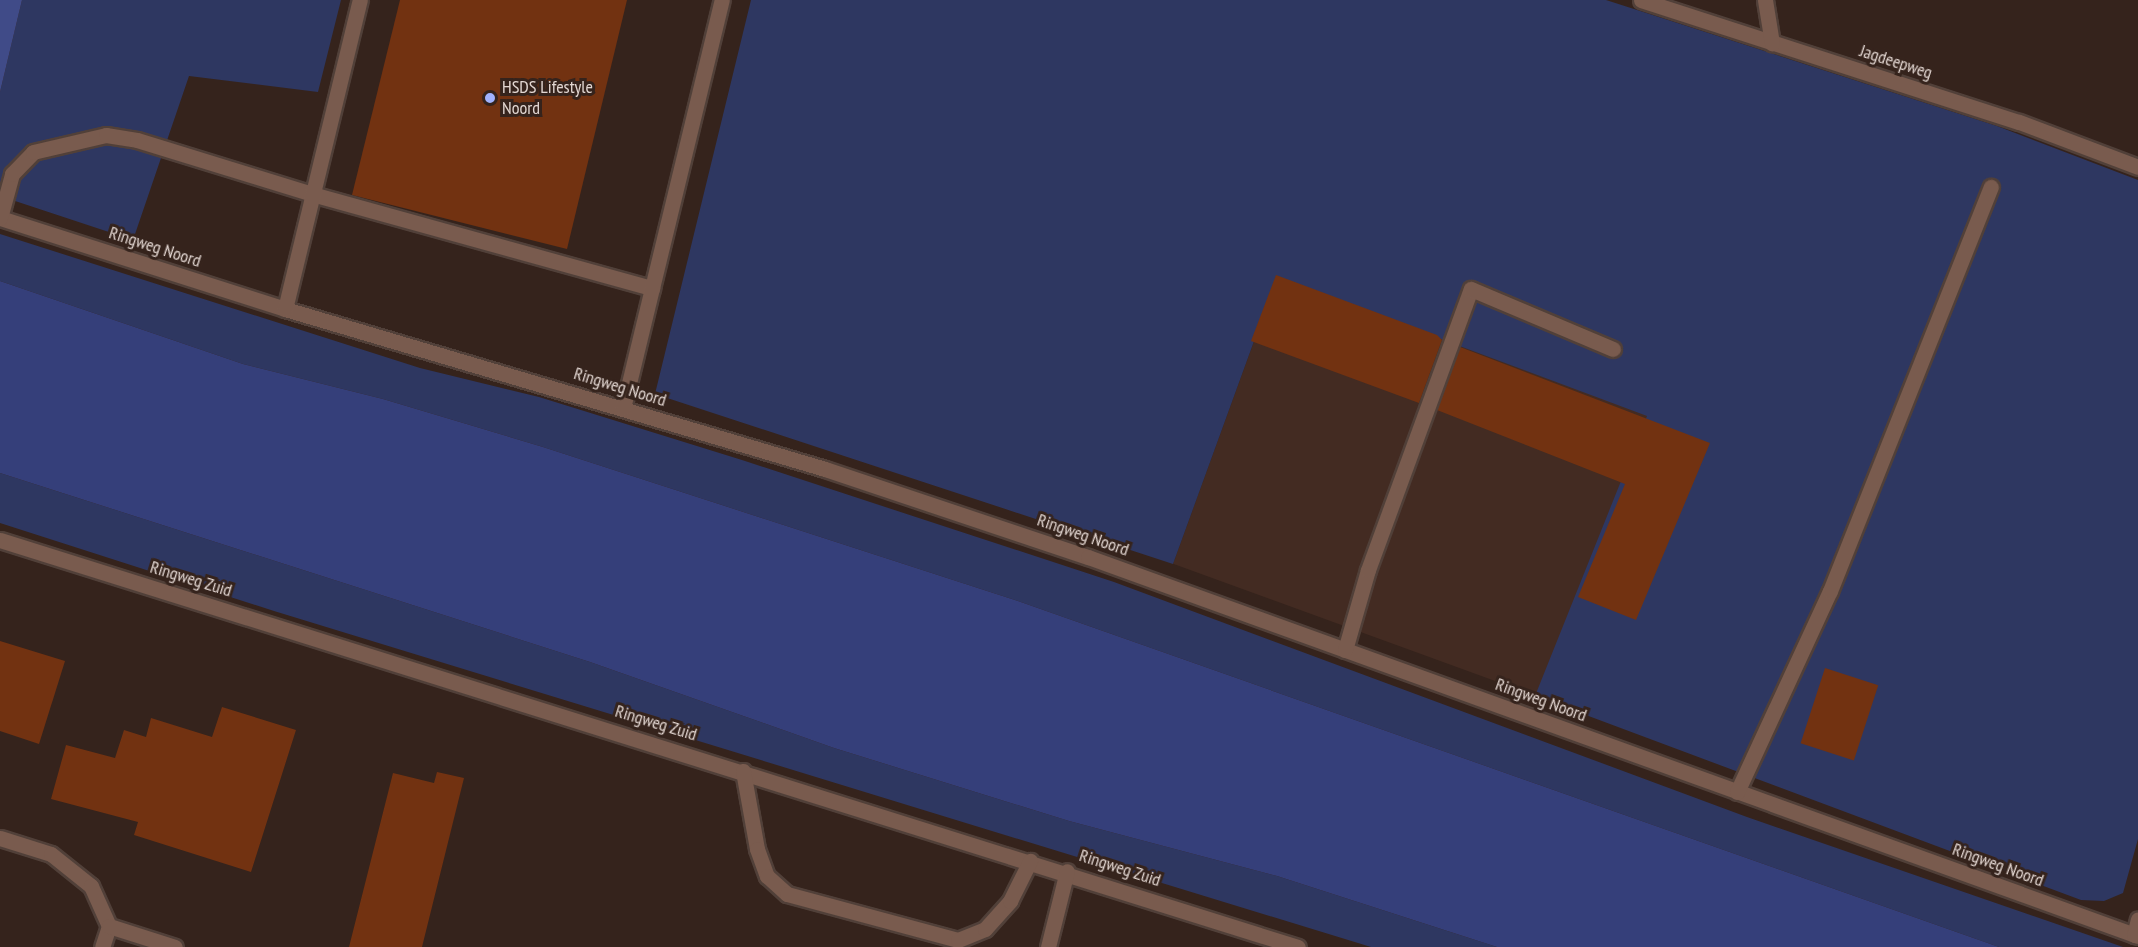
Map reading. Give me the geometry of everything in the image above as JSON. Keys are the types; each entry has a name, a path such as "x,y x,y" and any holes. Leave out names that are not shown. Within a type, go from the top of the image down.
{"street":[{"path":"285,309 360,0"},
{"path":"623,408 722,0"},
{"name":"Jagdeepweg","path":"1641,0 2019,122 2138,167"},
{"path":"1764,0 1772,44"},
{"path":"0,218 12,174 33,152 106,135 137,140 312,194 652,288"},
{"path":"1737,792 1830,591 1991,187"},
{"name":"Ringweg Noord","path":"0,218 285,309 825,469 1346,650 2136,936"},
{"path":"1346,650 1368,570 1471,289 1613,350"},
{"name":"Ringweg Zuid","path":"0,540 1067,871 1298,947"},
{"path":"743,771 757,849 767,876 787,894 958,940 985,929 1010,901 1030,861"},
{"path":"0,838 51,854 91,886 109,926 102,947"},
{"path":"1048,947 1067,871"},
{"path":"2136,936 2138,919"},
{"path":"109,926 175,947"}],"shaded area":[{"path":"0,0 22,0 0,92"},
{"path":"22,0 341,0 318,92 189,76 133,240 0,196 0,92"},
{"path":"751,0 1606,0 1997,126 2138,180 2138,839 2123,893 2104,901 2081,900 1535,696 1647,416 1277,278 1173,564 655,394"},
{"path":"0,234 420,368 539,397 742,460 1114,582 1747,817 2123,947 1999,947 1018,601 543,447 383,399 243,364 0,281"},
{"path":"1277,278 1649,413 1545,699 1173,564"},
{"path":"0,281 243,364 383,399 543,447 1018,601 1999,947 1497,947 1277,876 1069,821 834,748 590,662 0,473"},
{"path":"0,473 590,662 834,748 1069,821 1277,876 1497,947 1371,947 274,611 0,523"}],"building":[{"name":"HSDS Lifestyle Noord","path":"400,0 627,0 567,249 352,195"},
{"path":"1276,275 1437,335 1442,340 1419,403 1251,341"},
{"path":"1460,347 1710,443 1636,620 1578,597 1625,484 1437,410"},
{"path":"0,641 65,661 39,744 0,731"},
{"path":"1825,668 1878,685 1854,760 1801,743"},
{"path":"222,707 296,730 251,872 134,835 138,822 51,799 66,745 115,758 124,730 146,737 151,718 212,737"},
{"path":"437,772 464,778 422,947 349,947 393,773 434,783"}],"place":[{"name":"HSDS Lifestyle Noord","path":"490,98"}]}
